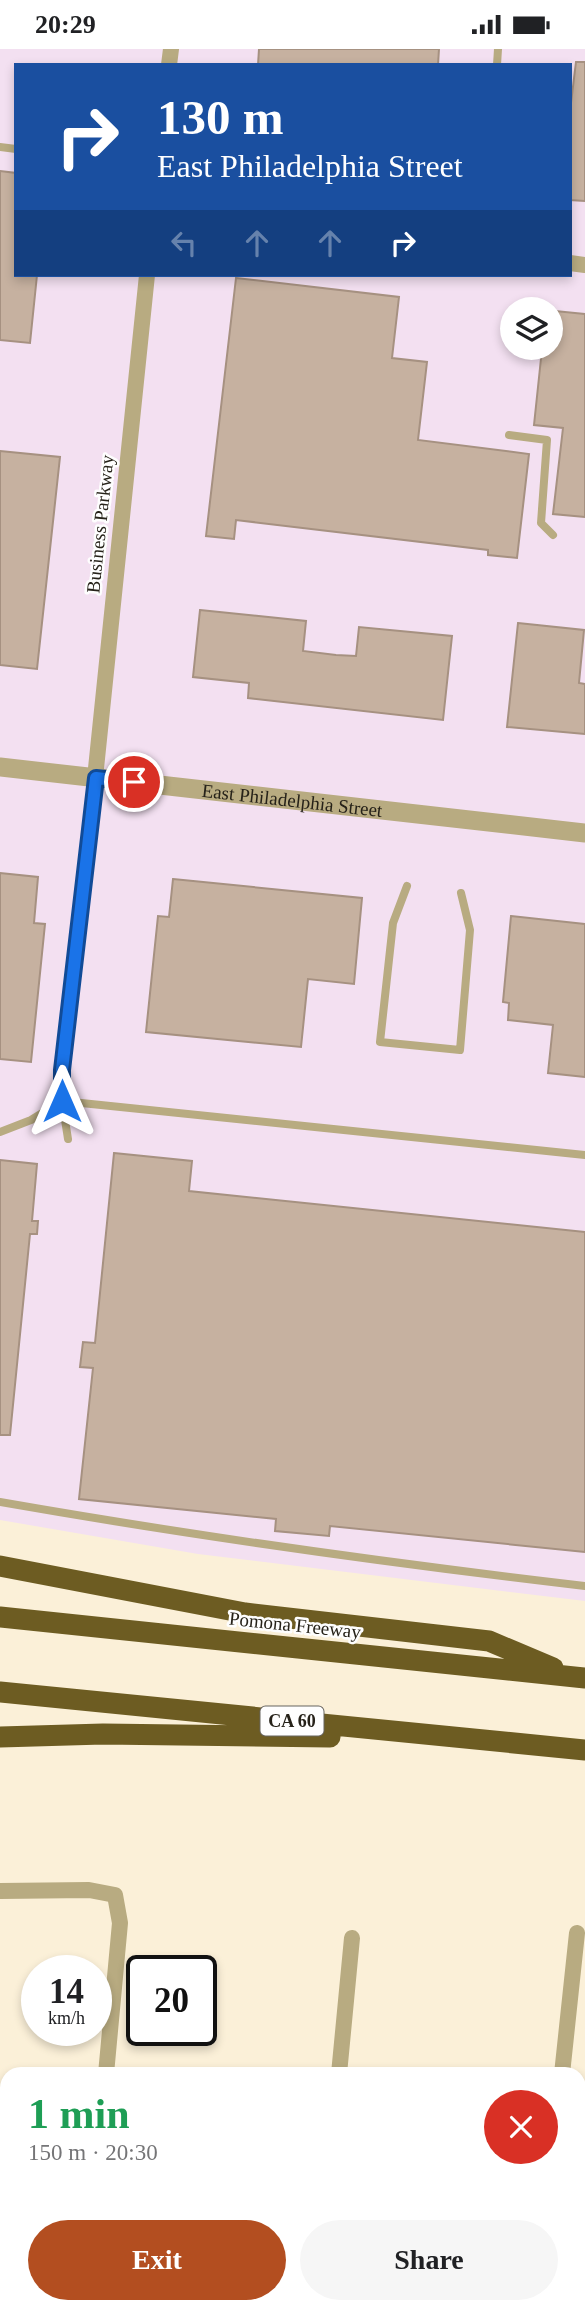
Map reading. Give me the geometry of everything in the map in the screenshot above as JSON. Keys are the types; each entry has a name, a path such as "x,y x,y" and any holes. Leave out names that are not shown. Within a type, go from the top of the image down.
{"highway":[{"path":"0,1566 245,1613 489,1641 580,1677"},
{"name":"Pomona Freeway","path":"0,1617 580,1677"},
{"name":"CA 60","path":"0,1692 585,1750"},
{"path":"0,1737 103,1734 476,1739"}],"street":[{"name":"Business Parkway","path":"96,778 147,277"},
{"name":"East Philadelphia Street","path":"0,767 585,833"},
{"path":"0,1891 89,1890 115,1895 120,1923 107,2067"},
{"path":"563,2067 577,1933"},
{"path":"340,2067 352,1938"}],"lane":[{"path":"509,435 547,440 541,523 553,535"},
{"path":"68,1139 62,1101 62,1070 96,778"},
{"path":"407,886 393,923 380,1042 460,1050 470,930 461,893"},
{"path":"0,1132 31,1120 62,1101 585,1155"},
{"path":"0,1502 401,1565 585,1586"}],"shaded area":[{"path":"0,49 585,49 585,1601 198,1554 0,1520"}],"building":[{"path":"259,49 439,49 438,63 258,63"},
{"path":"576,62 585,62 585,201 572,200 572,95"},
{"path":"0,171 14,173 14,277 37,277 30,343 0,340"},
{"path":"236,278 399,297 392,358 427,362 418,440 529,454 517,558 488,555 488,550 236,520 234,539 206,536"},
{"path":"563,312 585,314 585,517 553,514 563,428 534,425 541,360 563,360"},
{"path":"0,451 60,457 37,669 0,665"},
{"path":"200,610 306,621 303,651 336,655 356,656 359,627 452,636 443,720 248,698 249,683 193,677"},
{"path":"518,623 584,630 579,683 585,684 585,734 507,727"},
{"path":"0,873 38,877 34,923 45,924 31,1062 0,1059"},
{"path":"173,879 362,898 354,984 308,979 301,1047 146,1032 158,916 169,917"},
{"path":"511,916 585,924 585,1077 548,1073 553,1025 508,1020 509,1003 503,1002"},
{"path":"114,1153 192,1161 189,1191 585,1232 585,1552 330,1526 329,1536 275,1531 276,1519 79,1499 93,1368 80,1367 83,1342 95,1343"},
{"path":"0,1160 37,1164 32,1221 38,1221 37,1234 30,1234 10,1435 0,1435"}],"route":[{"path":"62,1101 62,1070 96,778 134,782"}]}
